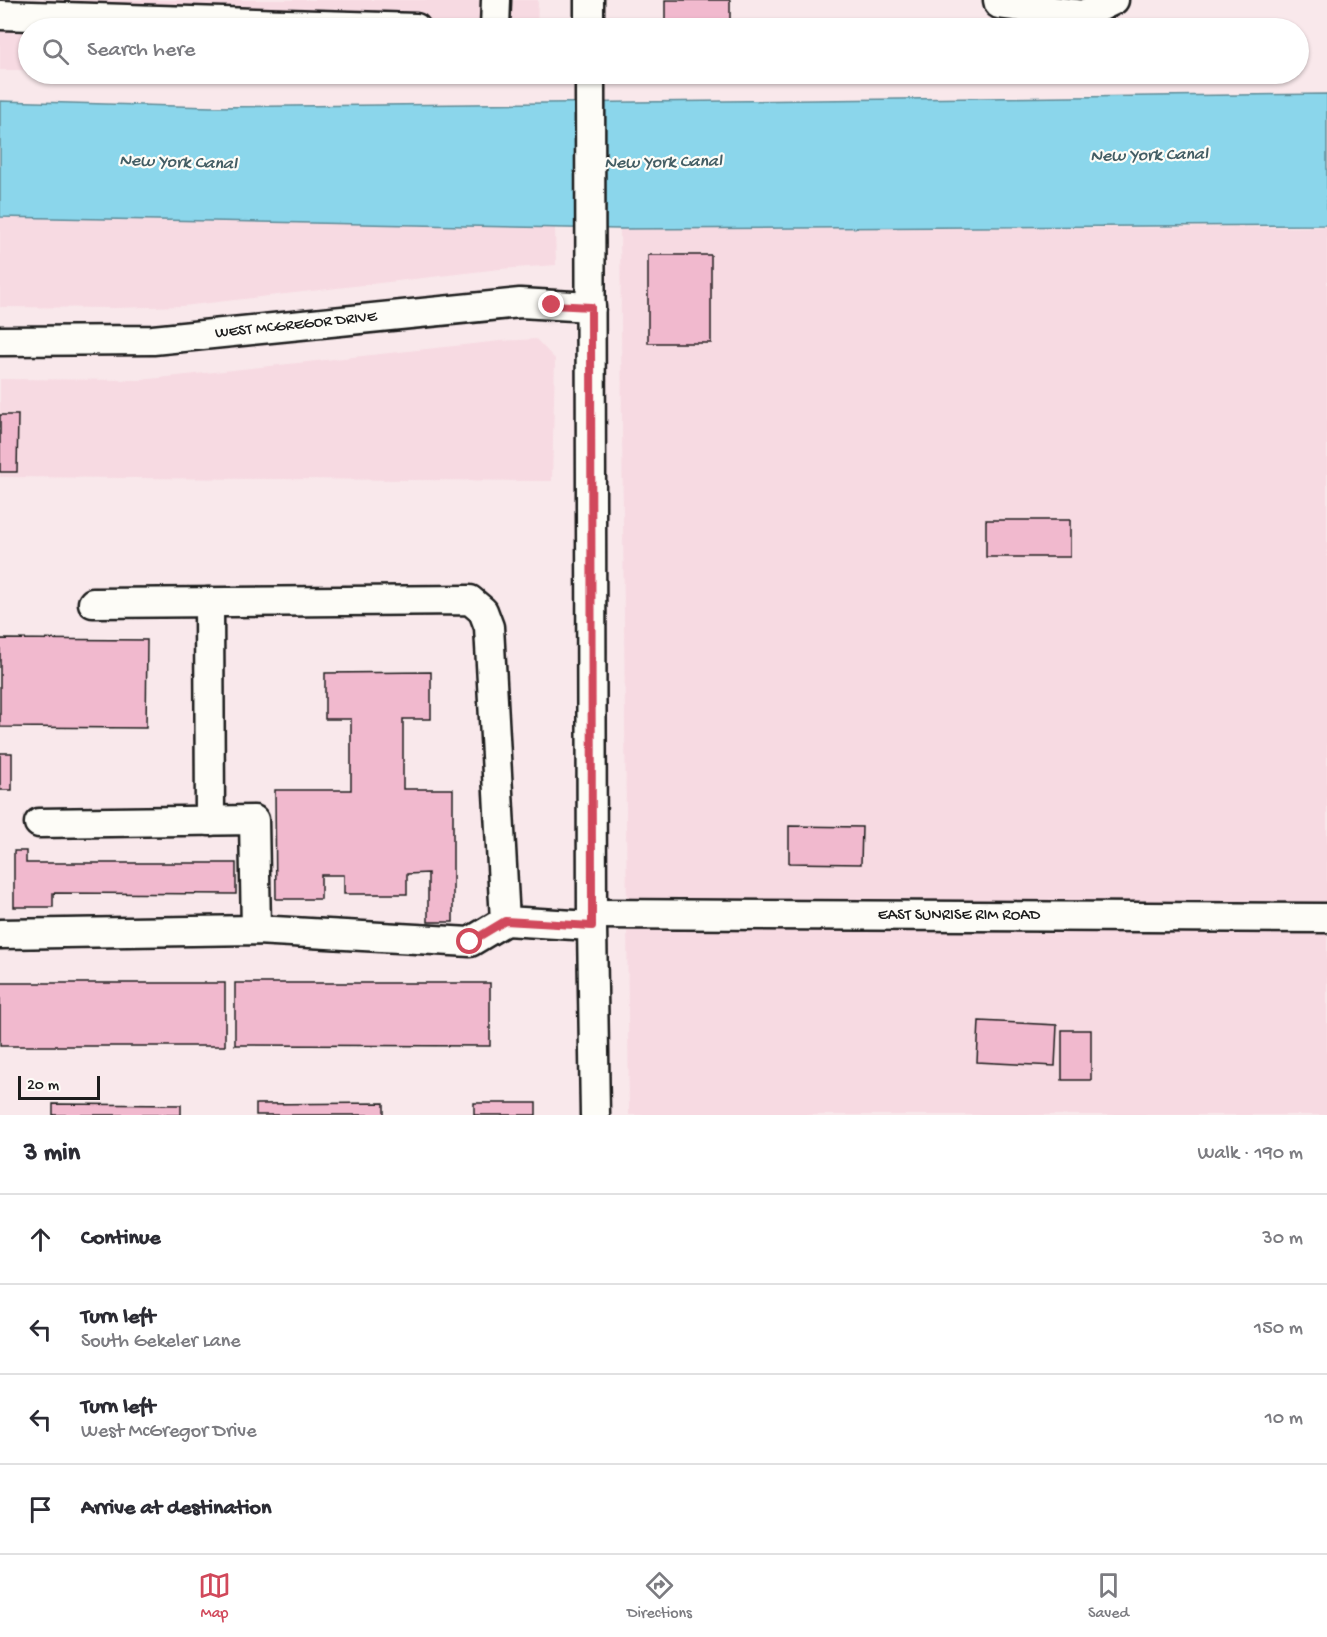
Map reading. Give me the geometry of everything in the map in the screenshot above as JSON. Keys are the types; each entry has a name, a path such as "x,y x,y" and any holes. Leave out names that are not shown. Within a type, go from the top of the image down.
{"street":[{"path":"495,18 496,0"},
{"path":"589,0 589,18"},
{"path":"998,0 999,4 1083,15 1114,0"},
{"path":"0,15 96,18"},
{"path":"590,84 592,920 595,1115"},
{"name":"WEST MCGREGOR DRIVE","path":"0,341 153,340 520,303 591,307"},
{"path":"0,934 256,930 470,942 505,921 489,627 483,611 470,600 93,603"},
{"path":"209,602 210,821"},
{"path":"39,823 254,820 256,930"},
{"name":"EAST SUNRISE RIM ROAD","path":"505,921 1327,918"}],"shaded area":[{"path":"0,0 538,0 537,18 18,18 18,70 0,70"},
{"path":"0,217 555,228 556,265 500,269 183,306 0,307"},
{"path":"1327,227 1327,1115 629,1115 620,229"},
{"path":"536,339 555,359 552,481 0,477 0,379 140,380"}],"water":[{"name":"New York Canal","path":"1327,94 1327,225 620,229 0,217 0,101 211,107"}],"building":[{"path":"665,0 730,0 730,18 665,18"},
{"path":"648,255 711,255 711,343 648,343"},
{"path":"0,415 18,415 17,472 0,472"},
{"path":"986,520 1070,520 1070,557 986,557"},
{"path":"0,639 147,640 146,728 0,727"},
{"path":"431,672 431,719 403,719 403,789 453,789 453,922 428,922 428,873 407,874 407,894 344,894 344,875 321,875 321,899 276,899 275,790 351,790 351,719 325,719 325,673"},
{"path":"0,753 12,753 12,790 0,790"},
{"path":"789,826 862,827 861,864 789,863"},
{"path":"14,851 26,851 26,863 236,863 236,894 53,893 53,907 14,907"},
{"path":"0,983 225,983 225,1046 0,1046"},
{"path":"235,983 490,983 490,1046 235,1045"},
{"path":"979,1021 1057,1025 1055,1066 977,1062"},
{"path":"1062,1030 1091,1030 1091,1080 1062,1080"},
{"path":"384,1103 384,1115 256,1115 256,1104"},
{"path":"474,1103 536,1103 536,1115 474,1115"},
{"path":"53,1104 181,1105 181,1115 53,1115"}],"route":[{"path":"470,942 505,921 592,926 591,307 552,305"}]}
